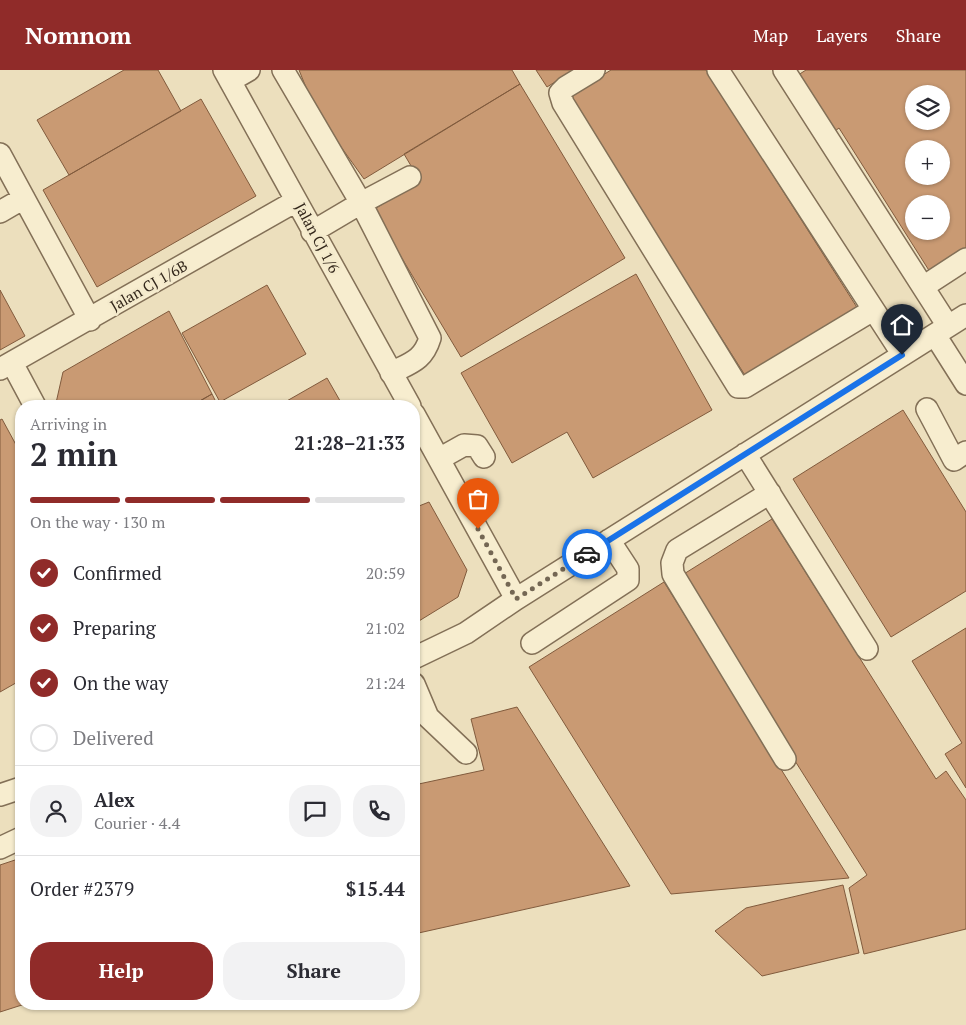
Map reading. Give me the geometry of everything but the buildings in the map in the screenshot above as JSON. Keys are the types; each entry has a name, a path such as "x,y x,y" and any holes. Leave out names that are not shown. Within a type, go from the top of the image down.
{"street":[{"path":"227,75 249,70"},
{"path":"283,70 361,203 430,338 426,352 414,361 391,373"},
{"path":"594,70 566,87 560,93 562,103 738,387 745,386 874,310"},
{"path":"718,70 902,355"},
{"path":"784,70 923,287 950,325 966,384"},
{"name":"Jalan CJ 1/6","path":"227,75 312,232 407,400"},
{"path":"0,154 90,320"},
{"path":"312,232 410,176"},
{"path":"0,212 24,198"},
{"name":"Jalan CJ 1/6B","path":"6,366 90,320 296,201"},
{"path":"923,287 966,259"},
{"path":"420,655 466,633 516,599 950,325"},
{"path":"6,366 31,400"},
{"path":"927,409 954,460 966,452"},
{"path":"420,424 516,599"},
{"path":"440,459 464,445 477,446 484,457"},
{"path":"745,454 867,649"},
{"path":"770,494 677,550 672,563 673,574 785,759"},
{"path":"532,643 628,580 628,568 609,540"},
{"path":"420,698 428,717 466,753"},
{"path":"0,795 15,790"},
{"path":"0,848 15,841"}],"way so far":[{"path":"478,529 516,599 587,554"}],"route":[{"path":"587,554 902,355"}]}
